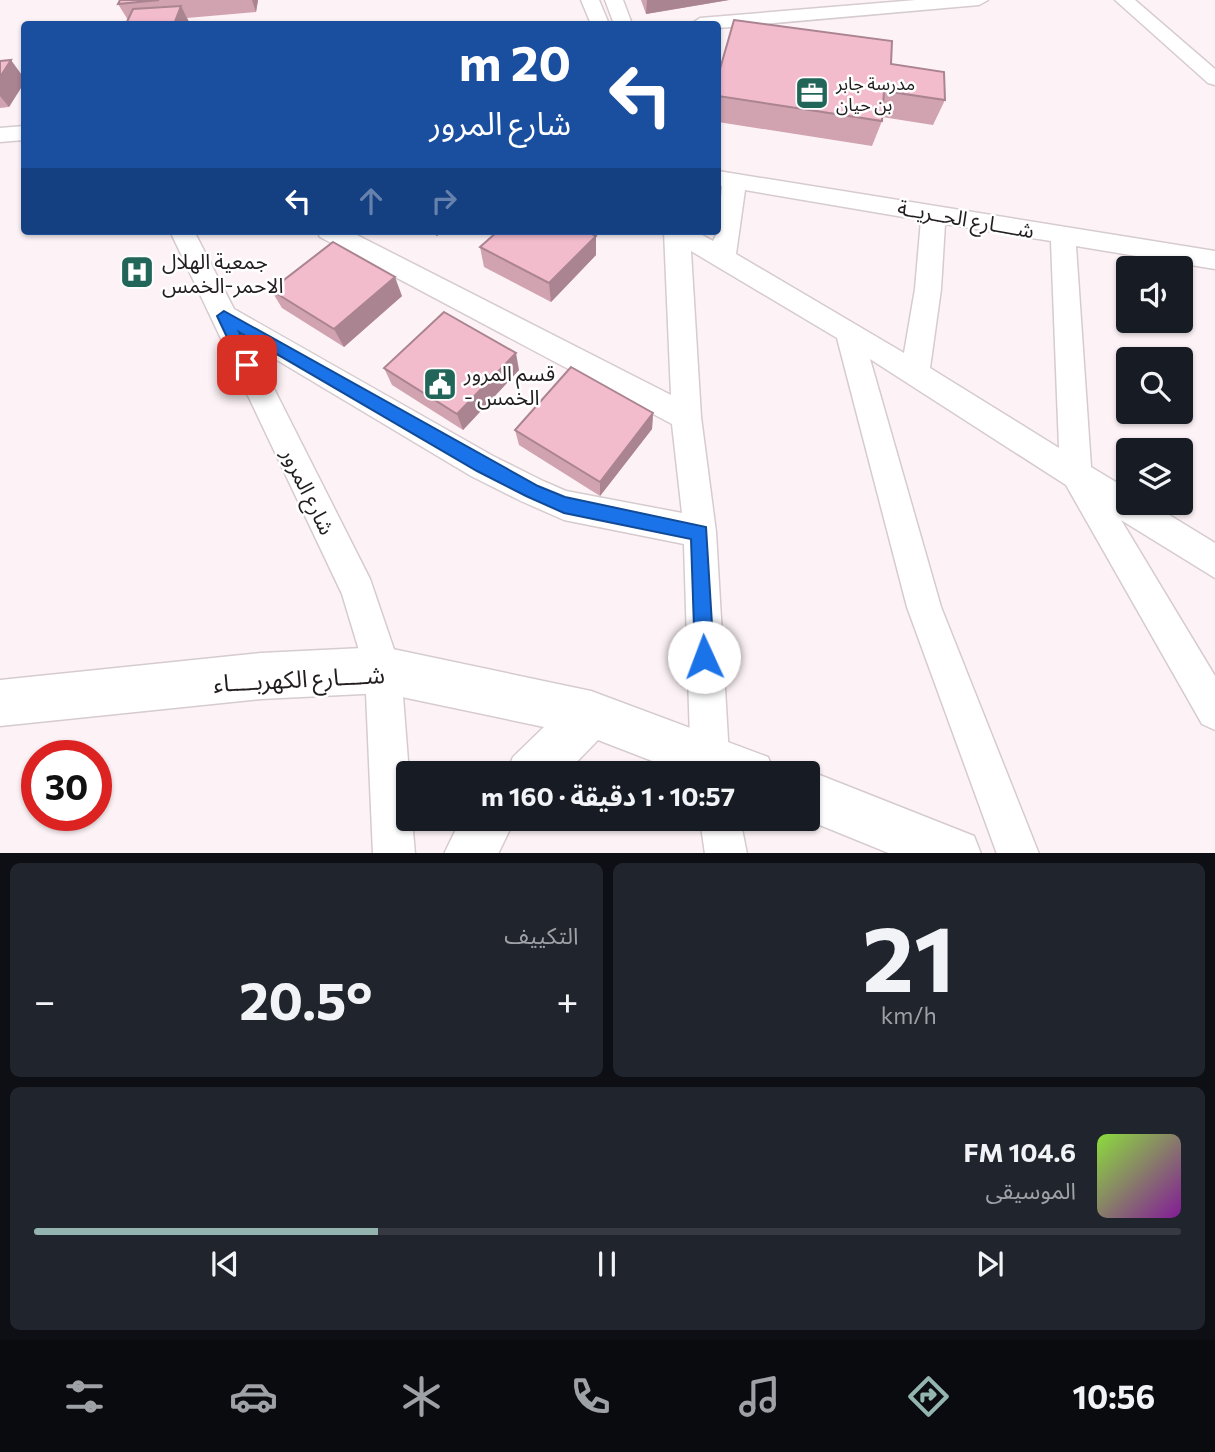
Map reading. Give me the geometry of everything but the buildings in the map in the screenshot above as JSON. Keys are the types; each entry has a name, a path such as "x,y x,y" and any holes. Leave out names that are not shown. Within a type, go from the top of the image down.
{"street":[{"path":"590,0 599,21"},
{"path":"614,0 622,21"},
{"path":"721,22 979,0"},
{"path":"1124,0 1215,79"},
{"path":"1184,52 1205,49"},
{"path":"0,135 21,133"},
{"path":"723,257 726,179"},
{"name":"شــــارع الحــريــة","path":"726,179 1215,260"},
{"path":"915,373 928,289 934,213"},
{"name":"شارع المرور","path":"185,235 358,592 383,670 394,853"},
{"path":"337,235 686,417"},
{"path":"677,235 686,417 700,532 709,761"},
{"path":"683,235 849,332 1215,562"},
{"path":"1063,235 1076,474 1215,710"},
{"path":"224,316 482,466 532,491 564,505 700,532"},
{"path":"849,332 924,607 1018,853"},
{"name":"شــــارع الكهربــــاء","path":"0,703 261,676 383,670 591,713 700,761"},
{"path":"543,761 591,713"},
{"path":"820,800 956,853"},
{"path":"469,853 483,831"},
{"path":"722,831 726,853"}],"place":[{"name":"مدرسة جابر بن حيان","path":"812,93"},
{"name":"جمعية الهلال الاحمر-الخمس","path":"137,272"},
{"name":"قسم المرور - الخمس","path":"440,384"}],"route":[{"path":"247,365 224,316 482,466 532,491 564,505 700,532 704,657"}]}
